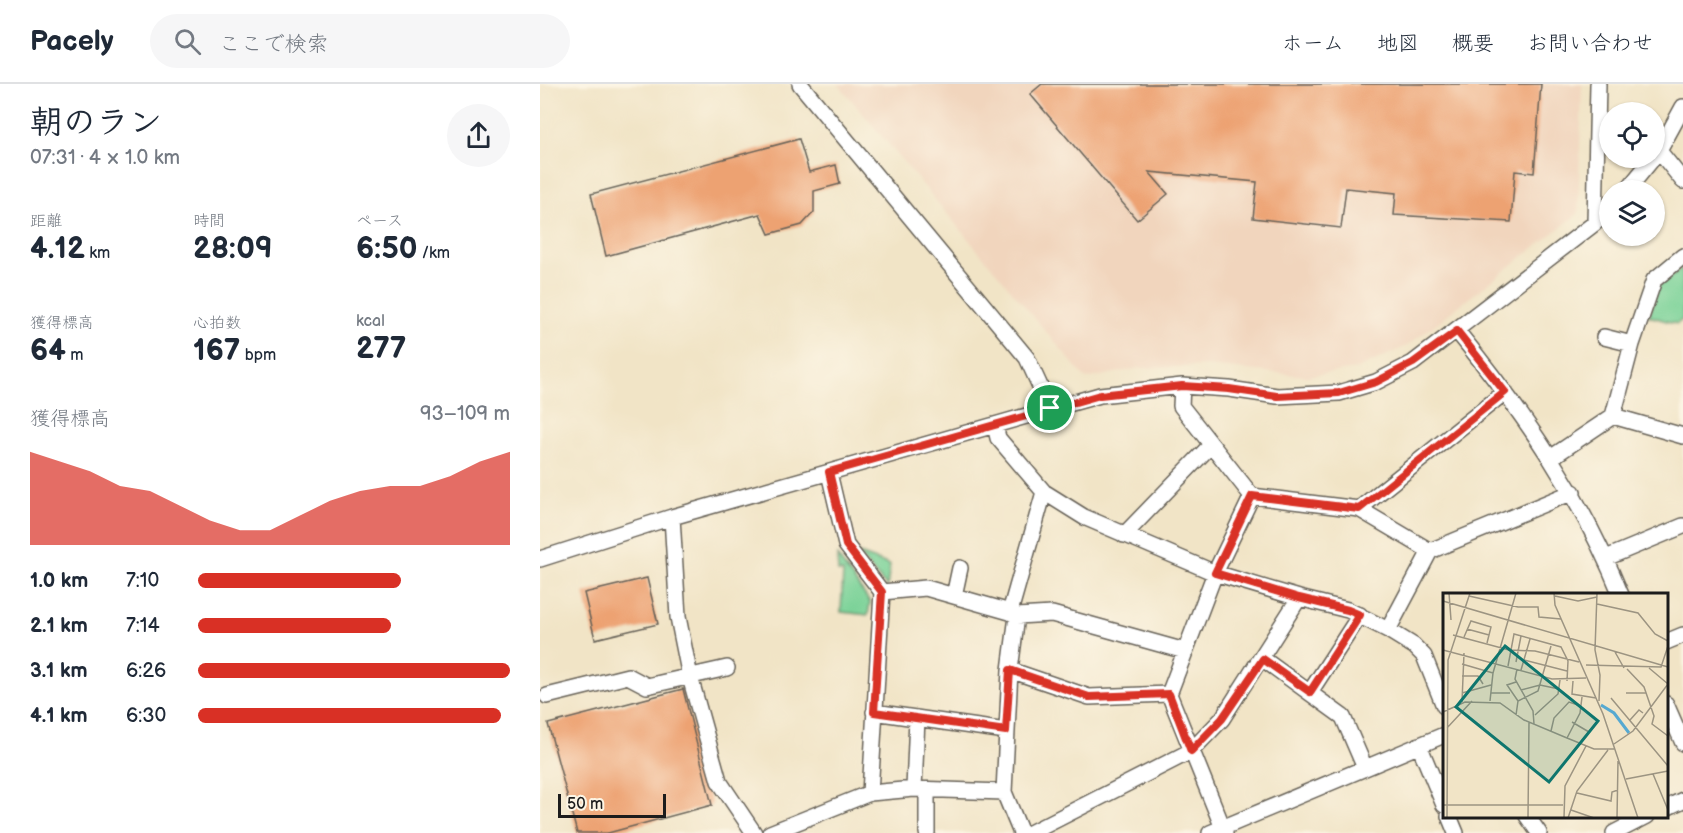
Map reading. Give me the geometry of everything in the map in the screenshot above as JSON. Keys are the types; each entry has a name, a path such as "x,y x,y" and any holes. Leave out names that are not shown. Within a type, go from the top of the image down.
{"street":[{"path":"800,84 1028,358 1050,408"},
{"path":"1595,224 1598,84"},
{"path":"1665,140 1683,107"},
{"path":"1665,158 1683,181"},
{"path":"1635,180 1645,168"},
{"path":"540,559 672,517 1100,395 1182,386 1229,389 1277,396 1339,393 1385,377 1413,363 1599,220"},
{"path":"1551,457 1613,416 1632,344 1654,280 1683,256"},
{"path":"1457,331 1505,392 1573,492 1622,593"},
{"path":"1604,337 1632,344"},
{"path":"1182,386 1181,405 1252,496 1359,509 1430,551"},
{"path":"1359,509 1505,392"},
{"path":"1613,416 1683,436"},
{"path":"995,425 998,438 1044,492 1084,517 1215,573 1348,610 1414,646 1424,656 1443,704"},
{"path":"1124,535 1211,445"},
{"path":"829,472 846,545 882,592 870,793"},
{"path":"1021,833 1004,792 1010,670 1014,614 1044,492"},
{"path":"1388,630 1430,551 1573,492"},
{"path":"1252,496 1215,573 1169,694 1219,831 1443,735"},
{"path":"672,517 678,618 690,677 720,781 754,833"},
{"path":"1606,558 1683,526"},
{"path":"954,596 960,568"},
{"path":"882,592 926,588 1014,614 1052,614 1185,651"},
{"path":"1030,833 1191,751 1222,719 1263,659 1299,598"},
{"path":"1310,692 1360,615"},
{"path":"1668,641 1683,635"},
{"path":"1263,659 1343,717 1365,768"},
{"path":"547,696 628,676 647,686 727,668"},
{"path":"1010,670 1089,697 1169,694"},
{"path":"1668,709 1683,743"},
{"path":"874,712 1006,731"},
{"path":"917,718 921,790 927,833"},
{"path":"1419,745 1443,803"},
{"path":"770,833 870,793 921,790 1004,792"},
{"path":"1668,807 1683,800"},
{"path":"1528,818 1539,833"},
{"path":"1614,833 1643,818"}],"shaded area":[{"path":"838,84 1582,84 1578,214 1407,346 1357,369 1307,376 1208,366 1139,368 1086,379"}],"green space":[{"path":"1683,267 1683,319 1677,324 1649,316 1659,286"},
{"path":"857,553 890,565 887,587"},
{"path":"837,556 870,602 868,615 841,612 843,572 838,572"}],"building":[{"path":"1042,84 1541,84 1534,173 1515,171 1511,222 1394,215 1396,193 1346,188 1341,228 1253,218 1257,182 1149,172 1168,194 1137,220 1030,94"},
{"path":"799,139 809,172 836,165 840,184 814,191 814,212 802,225 769,234 760,214 606,256 591,194"},
{"path":"647,578 658,624 595,639 584,593"},
{"path":"683,689 712,805 608,833 577,833 548,724"}],"route":[{"path":"1457,331 1505,392 1359,509 1252,496 1215,573 1360,615 1310,692 1263,659 1222,719 1191,751 1169,694 1089,697 1010,670 1006,731 874,712 882,592 846,545 829,472 1050,408 1100,395 1182,386 1229,389 1277,396 1339,393 1376,382 1413,363 1457,331"}]}
